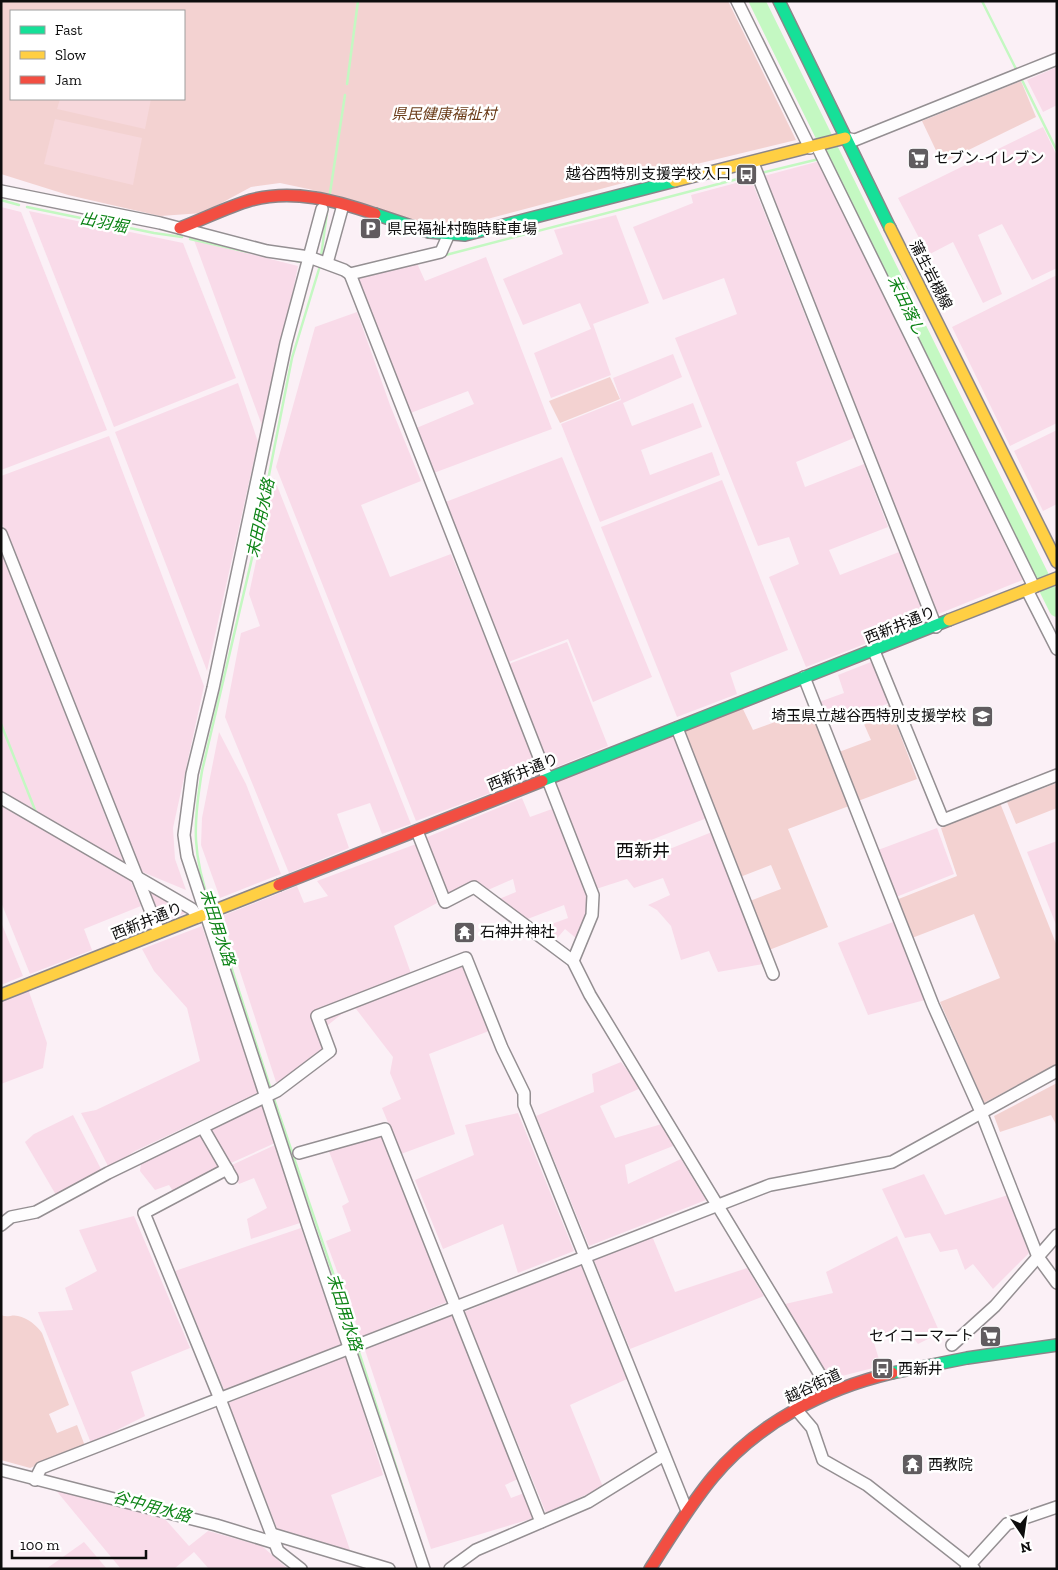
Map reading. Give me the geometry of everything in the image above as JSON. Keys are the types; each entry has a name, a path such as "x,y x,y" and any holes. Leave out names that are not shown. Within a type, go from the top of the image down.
{"street":[{"path":"737,1 813,147 1031,589 1057,649"},
{"name":"蒲生岩槻線","path":"779,1 845,138 1057,562"},
{"path":"180,228 256,200 274,196 292,196 343,205 432,234 448,236 482,232 845,138 855,140 1057,59"},
{"path":"753,163 936,627"},
{"path":"1,191 180,228 240,245 309,257 350,274 441,252 448,236"},
{"path":"327,263 343,205"},
{"path":"322,209 286,343 215,679 192,774 184,835 187,856 202,915 424,1569"},
{"path":"350,274 593,895 592,915 573,961"},
{"path":"1,534 159,932"},
{"name":"西新井通り","path":"1,995 804,677 874,652 1057,578"},
{"path":"874,652 943,820 1057,775"},
{"path":"804,677 934,1005 981,1112 1038,1257 1057,1283"},
{"path":"677,728 773,974"},
{"path":"1,798 202,915"},
{"path":"417,831 445,902 474,887 573,961 590,995 830,1391"},
{"path":"1,1225 11,1217 36,1212 108,1173 277,1092 330,1051 317,1016 466,958 502,1048 524,1093 524,1105 687,1511"},
{"path":"35,1480 41,1468 770,1185 892,1162 1057,1071"},
{"path":"203,1128 230,1174 144,1213 220,1400 278,1551 301,1569"},
{"path":"299,1153 385,1129 541,1522"},
{"path":"952,1345 995,1306 1057,1236"},
{"name":"越谷街道","path":"650,1569 687,1511 726,1462 763,1431 795,1408 830,1391 893,1372 1057,1345"},
{"path":"795,1408 812,1428 823,1460 867,1485 969,1568 1007,1524 1057,1507"},
{"path":"450,1569 476,1550 588,1502 664,1455"},
{"path":"1,1470 389,1569"}],"shaded area":[{"path":"1057,67 1057,105 1043,112 1027,80"},
{"path":"60,100 151,100 145,129 57,109"},
{"path":"55,119 142,138 133,185 44,164"},
{"path":"1043,127 1057,156 1057,268 1032,280 1002,224 978,235 1002,294 983,303 953,242 928,255 898,198"},
{"path":"820,161 1025,579 936,615 764,176"},
{"path":"751,179 854,438 796,462 805,487 864,464 888,527 829,550 840,575 899,552 926,620 806,667 769,577 799,564 789,537 758,546 675,338 737,314 724,278 663,300 633,227 693,203 691,195"},
{"path":"1,207 21,212 107,430 1,470"},
{"path":"29,211 183,243 236,378 114,427"},
{"path":"616,215 649,303 593,324 611,375 551,398 534,353 591,329 580,303 523,325 503,279 563,254 554,230"},
{"path":"194,240 298,266 265,431 264,431"},
{"path":"486,257 552,429 431,474 414,429 474,404 468,391 408,414 353,277 416,261 425,281"},
{"path":"1057,275 1057,423 1010,446 952,327"},
{"path":"357,312 390,405 421,481 361,505 390,577 451,554 541,774 416,821 276,467 315,327"},
{"path":"673,354 682,377 623,403 632,426 693,403 702,427 641,450 650,475 712,452 720,475 600,522 561,424 621,400 613,378"},
{"path":"238,383 258,442 207,671 115,432"},
{"path":"1057,430 1057,504 1043,511 1014,451"},
{"path":"109,436 204,686 173,828 175,859 186,890 140,871 1,521 1,476"},
{"path":"562,457 652,677 593,702 568,639 506,663 443,503"},
{"path":"274,478 411,824 382,834 370,803 337,814 349,848 289,873 225,717 241,633 260,626 249,594"},
{"path":"722,480 788,650 730,673 737,694 677,717 601,527"},
{"path":"1,550 125,866 1,792"},
{"path":"567,642 608,746 549,770 506,665"},
{"path":"871,662 889,703 830,725 819,702 844,693 838,675"},
{"path":"219,732 246,784 281,874 220,898 201,845 202,818"},
{"path":"673,734 707,818 646,842 652,856 712,832 763,964 718,972 709,951 681,960 671,926 657,910 648,905 670,895 663,878 634,888 627,879 596,889 554,782"},
{"path":"522,798 530,817 552,809 585,888 588,911 577,939 565,929 554,942 538,929 568,918 564,905 525,920 499,899 516,892 513,879 488,890 473,882 448,895 425,838"},
{"path":"1,806 129,877 141,906 84,929 92,950 30,974 1,902"},
{"path":"937,828 954,874 896,897 878,850"},
{"path":"1057,841 1057,927 1027,852"},
{"path":"416,844 437,903 394,926 413,979 462,962 489,1031 429,1054 455,1134 401,1154 382,1108 401,1099 390,1073 393,1057 353,1005 323,1029 331,1047 281,1084 276,1082 222,916 297,886 304,903 328,896 317,881"},
{"path":"144,884 188,912 161,923"},
{"path":"1,922 23,976 1,985"},
{"path":"893,922 925,1000 868,1015 838,943"},
{"path":"202,926 258,1093 135,1151 109,1168 81,1113 96,1110 200,1061 187,1008 154,971 142,949"},
{"path":"28,989 47,1043 43,1068 1,1084 1,999"},
{"path":"621,1062 641,1088 600,1106 615,1138 665,1123 673,1146 625,1165 628,1184 681,1159 706,1200 589,1246 536,1116 594,1092 592,1074"},
{"path":"262,1104 275,1143 231,1163 212,1135 212,1130"},
{"path":"518,1113 574,1251 518,1273 503,1224 443,1249 415,1180 474,1155 465,1125"},
{"path":"73,1115 102,1171 56,1195 25,1142 34,1134"},
{"path":"382,1133 447,1302 361,1337 326,1241 351,1231 342,1206 349,1202 328,1149"},
{"path":"197,1136 203,1137 221,1165 220,1169 173,1191 169,1185 155,1190 140,1171 141,1164"},
{"path":"275,1145 300,1223 251,1239 247,1219 267,1208 254,1178 239,1184 230,1168 232,1165"},
{"path":"924,1174 945,1215 1008,1195 1029,1253 993,1289 973,1264 965,1270 957,1249 940,1252 930,1233 905,1238 882,1189"},
{"path":"134,1216 190,1348 131,1372 145,1416 91,1443 38,1312 73,1310 65,1288 97,1271 79,1230"},
{"path":"301,1228 342,1345 225,1392 175,1271"},
{"path":"652,1236 675,1292 747,1268 764,1296 630,1349 594,1260"},
{"path":"897,1236 940,1333 918,1344 906,1328 874,1343 881,1366 830,1379 785,1304 833,1293 826,1272"},
{"path":"581,1265 627,1379 570,1405 603,1487 546,1513 464,1312"},
{"path":"454,1315 518,1479 505,1485 511,1498 524,1493 534,1518 431,1549 364,1347"},
{"path":"346,1354 383,1475 331,1495 350,1550 347,1553 278,1531 228,1403"},
{"path":"54,1488 165,1519 189,1546 208,1531 262,1546 288,1569 209,1569 194,1552 174,1569 121,1569"},
{"path":"84,1542 107,1569 46,1569"}],"green space":[{"name":"県民健康福祉村","path":"1,1 728,1 796,140 676,169 453,228 424,225 313,190 280,183 251,187 203,213 160,216 68,195 1,174"},
{"path":"1021,81 1036,117 942,163 922,121"},
{"path":"610,377 620,399 560,423 549,401"},
{"path":"889,705 917,779 858,801 839,752 871,740 860,715"},
{"path":"742,707 753,730 811,709 849,806 788,829 828,927 769,950 750,901 781,889 771,865 740,877 683,731"},
{"path":"1057,783 1057,808 1016,824 1007,802"},
{"path":"1000,803 1057,946 1057,1064 984,1103 940,1002 1000,978 974,914 912,938 896,900 957,876 941,828"},
{"path":"1057,1083 1057,1126 1051,1115 1000,1132 994,1116"},
{"path":"1,1315 25,1318 42,1333 69,1405 49,1414 57,1433 77,1425 85,1446 30,1468 1,1460"}],"waterway":[{"path":"347,84 358,1"},
{"name":"末田落し","path":"757,1 1057,609"},
{"path":"982,1 1017,71"},
{"path":"1021,78 1057,151"},
{"path":"330,193 345,95"},
{"name":"末田落し","path":"827,157 834,156"},
{"path":"761,173 819,159"},
{"path":"442,256 753,175"},
{"name":"出羽堀","path":"1,200 19,205"},
{"name":"出羽堀","path":"27,207 182,237"},
{"path":"321,257 327,212"},
{"name":"出羽堀","path":"190,239 248,252"},
{"name":"出羽堀","path":"288,259 301,262"},
{"name":"末田用水路","path":"211,907 200,871 196,840 197,808 202,771 256,541 292,358 319,269"},
{"path":"1,724 37,815"},
{"name":"末田用水路","path":"215,917 271,1090"},
{"name":"末田用水路","path":"273,1096 356,1341"},
{"name":"末田用水路","path":"358,1349 420,1541"}],"traffic: fast":[{"path":"779,1 890,228"},
{"path":"375,214 429,232 465,235 675,181"},
{"path":"542,781 949,620"},
{"path":"892,1373 967,1358 1057,1345"}],"traffic: slow":[{"path":"675,181 845,138"},
{"path":"890,228 1057,562"},
{"path":"949,620 1057,578"},
{"path":"1,995 279,885"}],"traffic: jam":[{"path":"180,228 233,206 267,197 298,196 313,198 344,204 375,214"},
{"path":"279,885 542,781"},
{"path":"650,1569 704,1488 750,1440 771,1425 817,1399 842,1388 892,1373"}],"place":[{"name":"セブン-イレブン","path":"918,158"},
{"name":"越谷西特別支援学校入口","path":"747,174"},
{"name":"県民福祉村臨時駐車場","path":"371,229"},
{"name":"埼玉県立越谷西特別支援学校","path":"982,716"},
{"name":"石神井神社","path":"464,932"},
{"name":"セイコーマート","path":"990,1336"},
{"name":"西新井","path":"882,1369"},
{"name":"西教院","path":"912,1465"}],"district":[{"name":"西新井","path":"643,851"}],"water label":[{"name":"谷中用水路","path":"152,1506"}]}
